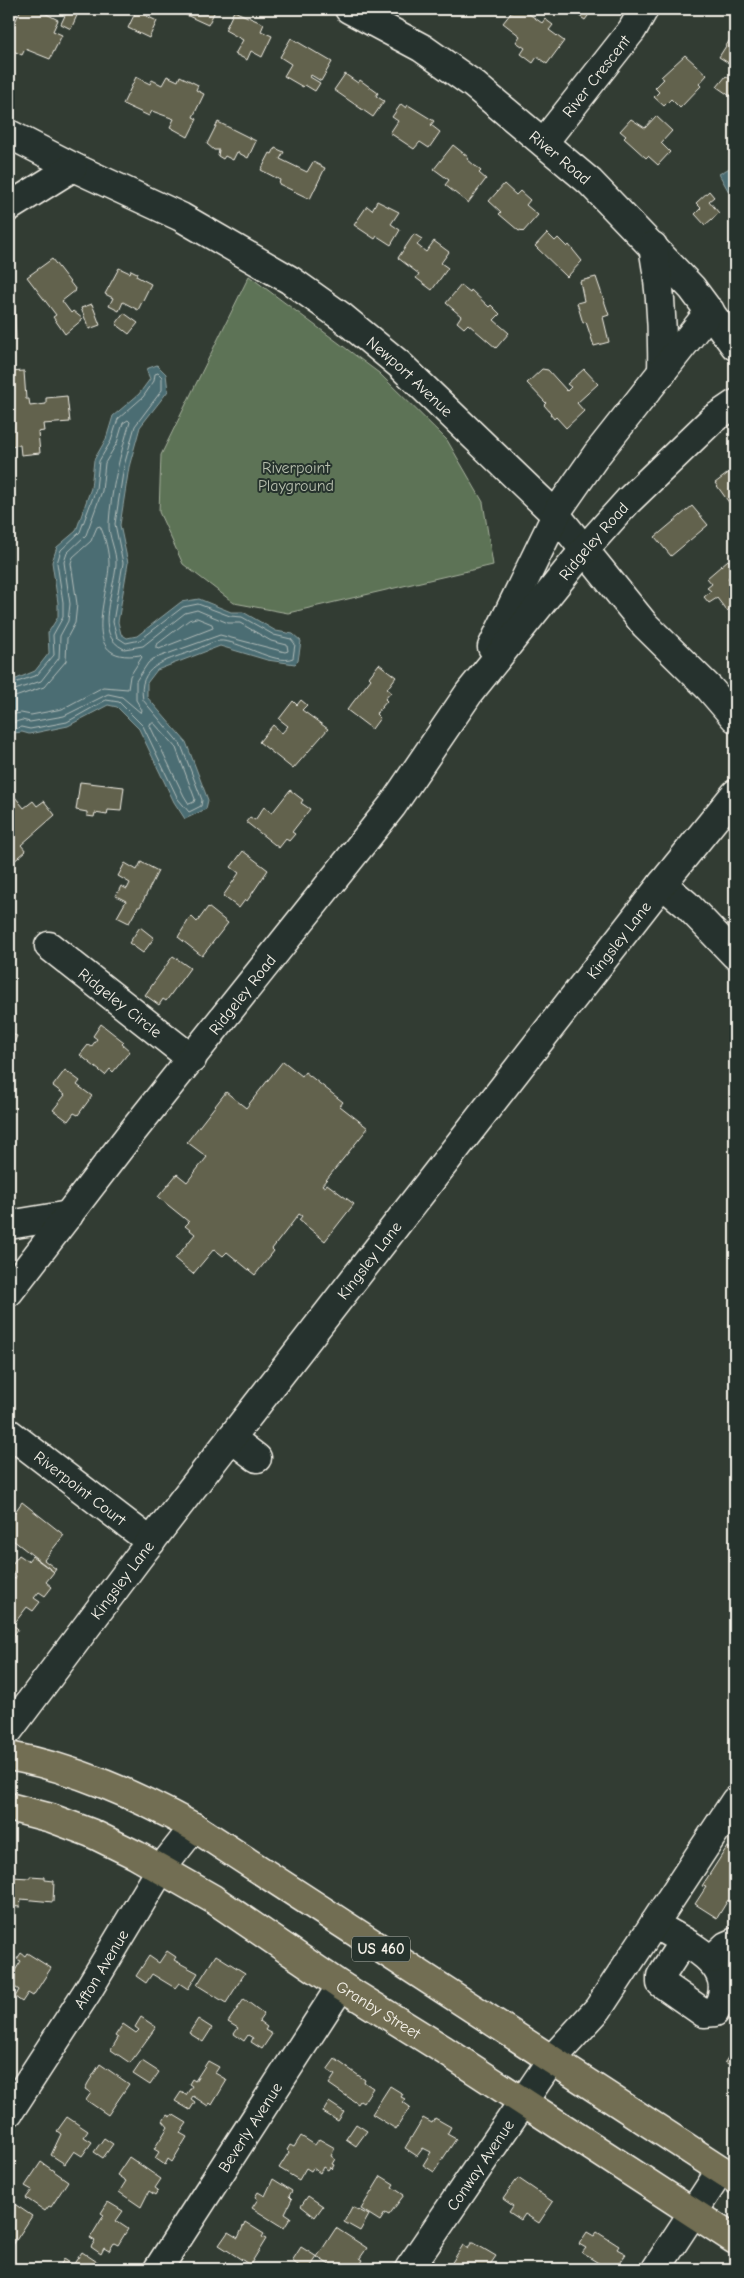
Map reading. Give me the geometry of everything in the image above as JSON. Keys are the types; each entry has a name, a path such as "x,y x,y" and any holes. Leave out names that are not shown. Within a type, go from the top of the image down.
{"main road":[{"name":"US 460","path":"9,1756 76,1773 116,1789 194,1827 728,2175"},
{"name":"Granby Street","path":"9,1807 51,1818 91,1833 161,1869 250,1923 341,1986 735,2240"}],"street":[{"name":"River Crescent","path":"544,142 632,30 644,9"},
{"name":"River Road","path":"359,11 422,48 473,84 590,182 653,246 710,311 735,346"},
{"name":"Newport Avenue","path":"9,134 73,167 181,216 290,280 342,317 399,364 557,516 645,625 710,689 735,718"},
{"path":"9,207 73,167"},
{"path":"653,246 660,285 664,325 662,373"},
{"name":"Ridgeley Road","path":"469,693 560,507 597,454 710,311"},
{"name":"Ridgeley Road","path":"9,1292 339,870 392,806 469,693 584,550 628,501 713,419 735,404"},
{"name":"Kingsley Lane","path":"9,1730 231,1438 662,884 735,794"},
{"path":"662,884 686,904 735,955"},
{"name":"Ridgeley Circle","path":"49,946 192,1059"},
{"path":"9,1225 69,1215"},
{"name":"Riverpoint Court","path":"9,1433 151,1542"},
{"path":"231,1438 257,1458"},
{"name":"Conway Avenue","path":"409,2269 552,2059 598,2009 735,1801"},
{"name":"Afton Avenue","path":"9,2112 87,1992 161,1869 194,1827"},
{"path":"654,1924 712,1959 719,1968 729,1994 715,2012 704,2013 661,1983 661,1976 683,1942"},
{"path":"712,1959 726,1946 735,1942"},
{"name":"Beverly Avenue","path":"158,2269 341,1986"},
{"path":"656,2269 693,2212 728,2175"}],"green space":[{"name":"Riverpoint Playground","path":"249,276 379,373 447,440 483,502 493,565 288,613 234,603 183,564 159,512 161,455"}],"water":[{"path":"735,165 735,203 719,174"},
{"path":"157,365 166,374 168,391 140,427 129,467 120,525 128,563 118,622 121,634 127,638 137,636 181,602 199,599 231,612 243,612 276,631 293,634 301,641 298,661 295,664 267,660 220,646 157,670 147,683 147,697 186,742 208,800 206,809 185,819 174,802 139,729 117,707 108,705 68,726 29,734 22,732 14,733 9,737 9,682 35,671 49,653 48,633 58,617 58,603 52,562 57,547 76,531 91,488 94,460 106,439 113,416 139,394 150,379 146,369"}],"building":[{"path":"21,9 37,9 58,20 53,31 62,35 50,59 25,49 22,55 9,49 9,35"},
{"path":"68,9 78,13 71,29 61,24"},
{"path":"173,9 216,9 208,25"},
{"path":"514,9 522,9 542,23 545,19 553,25 549,30 564,41 547,64 537,57 533,63 521,54 525,48 516,42 520,36 503,23"},
{"path":"569,9 593,9 585,20"},
{"path":"136,11 157,21 149,38 128,28"},
{"path":"234,11 264,24 261,31 272,36 262,57 251,51 247,60 235,54 243,40 225,30"},
{"path":"291,38 332,62 321,81 311,75 310,77 320,83 315,91 305,85 303,87 284,76 291,64 280,57"},
{"path":"731,38 735,40 735,67 719,57"},
{"path":"685,55 707,75 699,84 701,86 680,108 671,99 664,106 654,97 659,92 655,88 664,79 661,77"},
{"path":"345,74 358,83 360,80 378,93 376,96 384,101 373,117 334,90"},
{"path":"167,76 178,81 180,76 198,85 196,90 204,94 193,117 197,119 188,137 170,127 174,119 152,111 149,116 123,104 136,77 150,84 152,80 162,85"},
{"path":"726,76 735,83 735,89 730,96 717,87"},
{"path":"401,104 406,108 408,105 434,121 431,125 440,132 429,148 420,142 414,149 390,133 398,121 392,117"},
{"path":"656,116 672,131 661,143 670,152 658,165 648,156 646,158 624,138 626,136 620,131 631,119 645,128"},
{"path":"218,122 256,141 248,158 237,152 233,160 225,156 223,159 218,156 219,150 214,150 207,144"},
{"path":"453,145 468,157 467,159 481,171 479,173 486,179 468,203 445,185 449,180 434,169"},
{"path":"275,148 284,152 280,159 307,172 313,162 325,168 310,199 279,184 280,180 261,170 270,153 272,154"},
{"path":"504,184 516,195 520,191 530,200 526,205 538,215 523,232 519,231 499,214 501,212 489,201"},
{"path":"709,191 714,197 709,201 719,213 705,225 695,214 701,208 696,203"},
{"path":"377,201 399,212 391,224 400,230 391,245 377,236 375,239 354,225 367,206 372,210"},
{"path":"547,233 555,241 558,238 567,247 569,245 582,261 567,277 535,246"},
{"path":"414,234 422,239 417,245 426,252 434,241 449,252 441,263 448,268 432,290 416,278 419,274 398,258"},
{"path":"52,259 76,290 62,301 71,313 73,311 83,319 65,334 53,317 56,315 27,277"},
{"path":"119,268 130,273 131,270 137,273 136,276 151,284 138,310 123,302 119,311 109,306 113,298 105,294"},
{"path":"596,277 609,315 603,317 609,342 594,346 586,322 583,323 577,303 584,301 580,281"},
{"path":"461,285 470,292 471,290 489,307 491,305 500,314 494,320 509,333 496,348 468,324 464,328 457,322 461,316 446,303"},
{"path":"9,286 14,286 16,340 9,340"},
{"path":"92,304 100,325 89,329 81,308"},
{"path":"124,313 138,323 129,334 116,324"},
{"path":"542,369 548,370 567,391 571,387 567,384 584,369 598,384 577,403 584,411 566,428 556,417 554,419 544,405 546,403 527,383"},
{"path":"24,371 26,399 29,399 30,406 46,404 46,398 67,396 70,422 43,424 44,431 38,432 40,453 21,455 20,445 11,446 9,372"},
{"path":"735,468 735,506 733,508 715,483"},
{"path":"692,506 708,525 671,556 655,537"},
{"path":"728,560 735,568 735,572 728,578 735,586 735,595 732,598 735,604 727,611 717,598 709,603 704,597 711,591 707,588 712,584 707,578"},
{"path":"379,664 396,677 387,689 391,692 385,699 387,701 376,714 380,718 372,729 347,710 371,679 369,677"},
{"path":"301,700 307,705 302,710 328,729 293,769 259,742 273,725 282,733 288,726 279,719 293,701 297,705"},
{"path":"80,782 124,787 121,811 108,810 107,815 95,813 94,817 87,816 87,812 76,810"},
{"path":"290,790 303,800 301,803 310,809 292,832 295,834 289,841 286,839 279,848 246,822 250,817 255,820 264,807 272,813"},
{"path":"15,797 24,808 33,801 37,806 44,801 55,815 21,845 26,851 12,863 9,860 9,800"},
{"path":"243,851 268,870 247,901 245,900 239,908 223,896 239,873 231,867"},
{"path":"141,862 158,871 140,907 138,907 129,923 117,917 126,901 116,896 121,886 127,889 130,883 118,876 125,863 137,870"},
{"path":"208,907 228,923 202,956 178,937 191,916 197,922"},
{"path":"140,927 154,938 143,953 129,943"},
{"path":"173,956 190,968 166,1001 163,999 159,1005 145,995"},
{"path":"101,1024 124,1042 122,1044 130,1051 113,1072 110,1069 105,1075 80,1055 88,1045 91,1047 97,1039 93,1036"},
{"path":"9,1033 17,1036 10,1051 9,1050"},
{"path":"283,1061 302,1076 305,1072 343,1102 340,1106 368,1128 322,1185 325,1187 327,1184 354,1204 325,1241 299,1220 302,1216 299,1214 255,1275 227,1252 223,1256 214,1249 193,1274 175,1259 195,1234 185,1226 189,1222 158,1197 177,1174 187,1182 207,1157 187,1142 226,1092 246,1108"},
{"path":"65,1070 80,1081 77,1085 92,1096 78,1115 74,1113 68,1121 53,1110 65,1095 53,1086"},
{"path":"22,1502 64,1535 44,1560 56,1569 54,1572 9,1537 9,1507 15,1512"},
{"path":"19,1555 28,1561 32,1556 54,1572 46,1582 52,1587 45,1596 39,1592 34,1598 40,1602 33,1611 27,1607 13,1625 18,1629 11,1639 9,1637 9,1575 15,1579 16,1576 9,1568"},
{"path":"735,1842 735,1904 728,1900 717,1918 695,1904 706,1887 702,1886 727,1847 731,1849"},
{"path":"30,1876 45,1877 45,1880 54,1881 53,1902 21,1899 20,1907 9,1906 11,1877 30,1878"},
{"path":"167,1951 176,1957 174,1960 198,1973 188,1989 179,1983 175,1988 152,1974 146,1983 136,1976 149,1956 159,1963"},
{"path":"21,1953 25,1956 27,1953 51,1968 33,1996 28,1993 22,2002 15,1997 19,1990 9,1983 21,1961 17,1959"},
{"path":"216,1955 245,1973 226,2003 197,1985"},
{"path":"244,1999 264,2014 259,2021 267,2027 265,2030 272,2034 262,2049 251,2042 253,2038 248,2035 244,2041 234,2034 238,2028 228,2022"},
{"path":"141,2017 156,2027 130,2063 111,2050 118,2038 115,2036 123,2024 136,2033 139,2030 135,2027"},
{"path":"198,2019 212,2028 203,2042 189,2033"},
{"path":"735,2047 735,2068 725,2062"},
{"path":"335,2059 365,2080 364,2082 373,2088 363,2103 360,2101 358,2104 329,2084 335,2075 327,2070"},
{"path":"142,2061 159,2072 150,2085 133,2074"},
{"path":"208,2061 219,2067 215,2073 227,2080 212,2105 210,2103 208,2106 193,2096 191,2099 195,2102 190,2110 175,2101 181,2092 186,2095 192,2086 189,2084 192,2079 195,2081"},
{"path":"100,2064 129,2084 108,2115 86,2100 91,2093 85,2089"},
{"path":"390,2086 403,2094 401,2097 405,2099 403,2102 410,2107 396,2129 372,2114"},
{"path":"329,2102 344,2112 338,2121 323,2112"},
{"path":"172,2114 187,2123 180,2133 187,2137 172,2162 168,2159 165,2165 155,2158 159,2152 154,2149 168,2127 163,2121 167,2115 170,2117"},
{"path":"67,2117 88,2131 84,2137 92,2142 82,2156 74,2151 65,2164 51,2155 61,2134 57,2131"},
{"path":"423,2118 432,2123 435,2118 451,2127 447,2134 456,2139 434,2172 423,2165 431,2152 423,2148 417,2156 405,2148"},
{"path":"356,2124 367,2131 356,2146 346,2139"},
{"path":"301,2136 315,2145 319,2139 335,2148 331,2156 335,2159 332,2169 330,2167 328,2170 323,2167 320,2173 313,2168 311,2171 306,2168 299,2180 279,2168 289,2152 287,2150 290,2145 294,2147"},
{"path":"104,2138 113,2144 103,2158 94,2152"},
{"path":"129,2157 161,2179 155,2188 158,2190 155,2195 149,2191 141,2207 119,2192 126,2181 117,2175"},
{"path":"41,2162 68,2181 51,2207 49,2206 45,2211 26,2198 32,2190 25,2186"},
{"path":"381,2176 394,2184 392,2187 404,2195 389,2215 385,2213 380,2221 361,2209"},
{"path":"518,2178 553,2202 539,2223 525,2214 521,2220 509,2212 513,2206 503,2199"},
{"path":"273,2179 292,2191 289,2196 292,2199 285,2213 291,2217 284,2228 252,2208 258,2199 255,2197 258,2192 265,2196"},
{"path":"308,2196 323,2206 315,2217 301,2206"},
{"path":"108,2202 123,2211 116,2221 128,2229 118,2245 114,2243 109,2251 104,2248 101,2254 91,2247 95,2241 90,2238 104,2215 101,2213"},
{"path":"13,2203 32,2216 11,2248 9,2246 9,2209"},
{"path":"352,2207 369,2215 360,2231 344,2222"},
{"path":"245,2222 264,2234 262,2237 266,2239 250,2265 219,2245 228,2232 238,2238"},
{"path":"336,2228 367,2248 360,2258 363,2260 359,2267 356,2265 353,2269 336,2269 317,2257"},
{"path":"587,2232 594,2236 597,2232 619,2246 617,2249 626,2254 615,2268 607,2264 605,2267 582,2253 586,2248 579,2244"},
{"path":"471,2243 496,2256 487,2269 454,2269 456,2267 451,2264 463,2245 468,2249"},
{"path":"301,2247 317,2257 309,2269 304,2269 292,2261"},
{"path":"82,2252 105,2267 104,2269 58,2269 64,2259 73,2265"}]}
